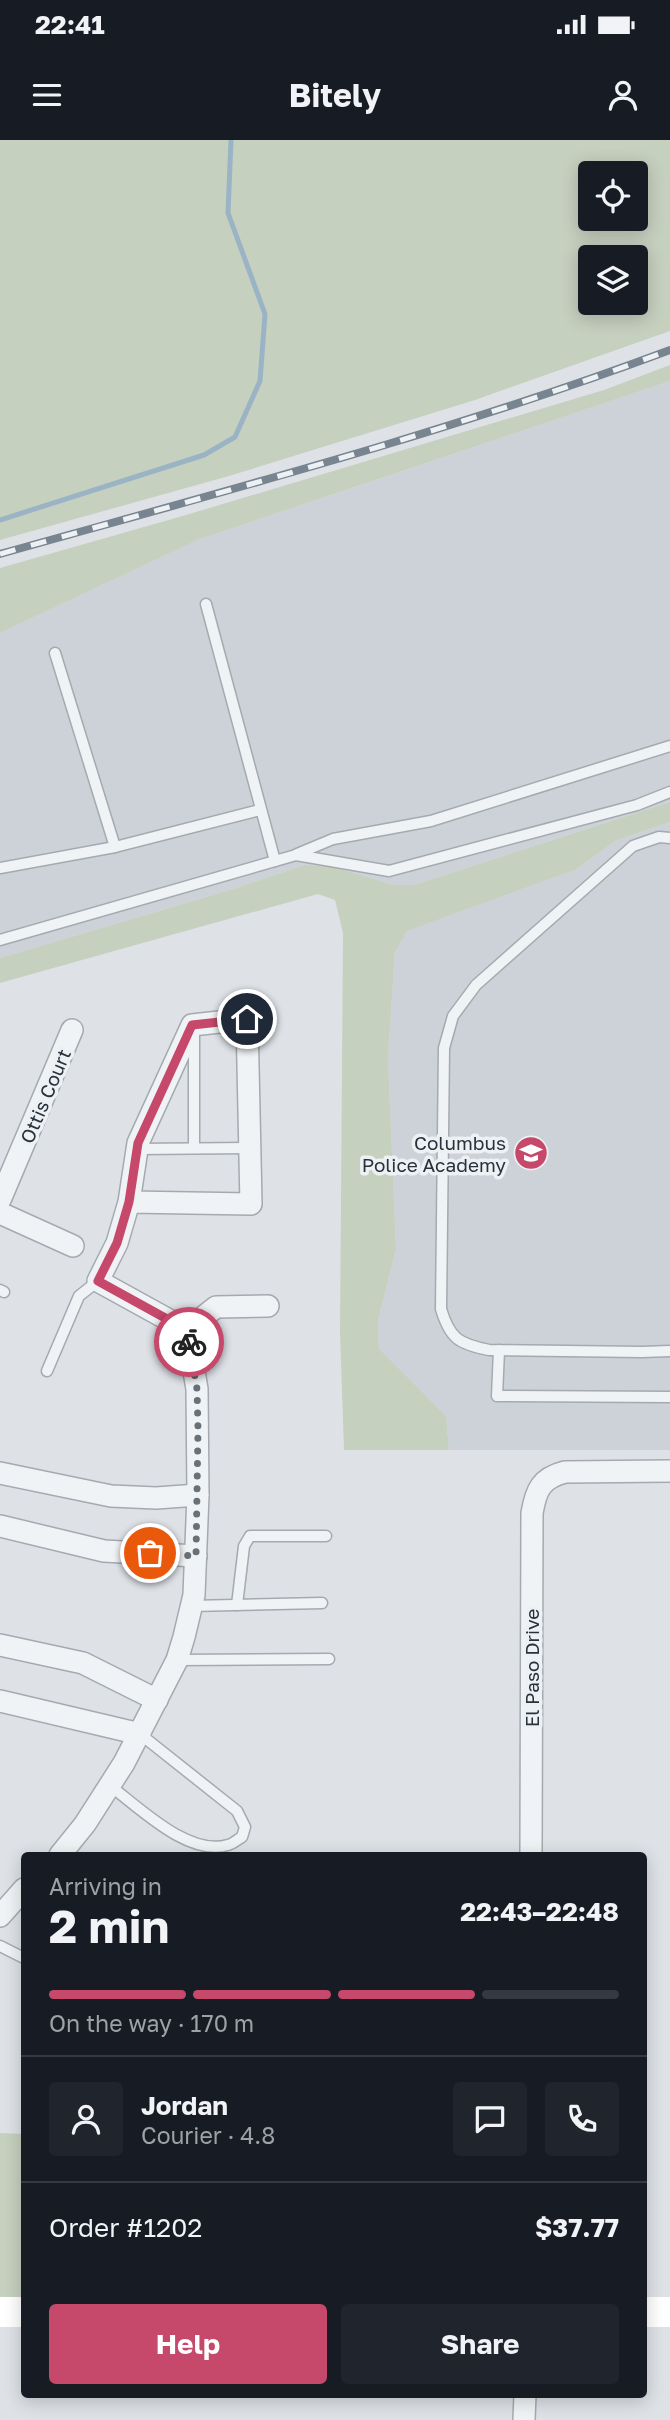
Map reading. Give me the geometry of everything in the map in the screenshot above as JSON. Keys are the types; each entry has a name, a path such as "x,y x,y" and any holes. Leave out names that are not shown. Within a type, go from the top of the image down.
{"main road":[{"path":"0,2312 21,2312"},
{"path":"647,2312 670,2312"}],"street":[{"path":"129,1202 251,1204 247,1019 194,1024 137,1149 129,1202 117,1243 98,1281 187,1330"},
{"name":"Ottis Court","path":"0,1200 72,1030"},
{"path":"0,1213 73,1246"},
{"path":"187,1330 216,1307 268,1306"},
{"path":"62,1852 85,1824 140,1734 177,1660 191,1606 198,1495 197,1389 187,1330"},
{"name":"El Paso Drive","path":"531,1852 532,1513 535,1497 542,1484 552,1475 565,1472 670,1471"},
{"path":"0,1473 111,1496 156,1498 198,1495"},
{"path":"0,1526 104,1551 196,1556"},
{"path":"0,1644 83,1663 157,1700"},
{"path":"0,1701 140,1734"},
{"path":"0,1916 21,1892"},
{"path":"524,2420 525,2398"}],"lane":[{"path":"205,604 275,861"},
{"path":"55,653 115,847"},
{"path":"0,940 296,855 333,839 431,821 670,746"},
{"path":"296,855 389,871 637,805 670,792"},
{"path":"0,868 115,847 260,810"},
{"path":"670,838 659,837 633,846 476,985 453,1016 444,1048 441,1309 448,1330 467,1346 499,1350 670,1351"},
{"path":"194,1024 194,1148"},
{"path":"137,1149 250,1148"},
{"path":"47,1371 79,1296 98,1281"},
{"path":"499,1350 497,1396 670,1397"},
{"path":"237,1605 244,1546 250,1536 326,1536"},
{"path":"191,1606 322,1603"},
{"path":"177,1660 329,1659"},
{"path":"109,1785 181,1838 197,1845 227,1845 242,1837 246,1827 237,1811 140,1734"},
{"path":"0,1946 21,1956"}],"shaded area":[{"path":"670,381 670,802 414,885 394,885 330,866 305,865 0,958 0,633 200,539"},
{"name":"Columbus Police Academy","path":"670,822 670,1450 449,1450 446,1416 379,1350 378,1321 396,1249 388,1057 395,952 406,931 575,870 617,840"}],"green space":[{"path":"0,140 670,140 670,331 475,400 229,476 0,540"},
{"path":"670,365 670,381 200,539 0,633 0,568 604,390"},
{"path":"670,802 670,822 617,840 575,870 407,931 395,952 388,1057 396,1249 378,1321 379,1349 446,1416 449,1450 344,1450 340,1333 343,933 335,900 318,894 0,983 0,958 305,865 330,866 394,885 414,885"},
{"path":"0,2133 21,2134 21,2300 0,2300"}],"waterway":[{"path":"0,520 204,455 235,437 260,381 265,314 228,213 231,140"}],"railway":[{"path":"0,554 421,434 505,408 670,350"}],"way so far":[{"path":"150,1553 196,1556 197,1389 189,1342"}],"place":[{"name":"Columbus Police Academy","path":"531,1153"}],"route":[{"path":"189,1342 187,1330 98,1281 117,1243 129,1202 138,1143 192,1025 247,1019"}]}
